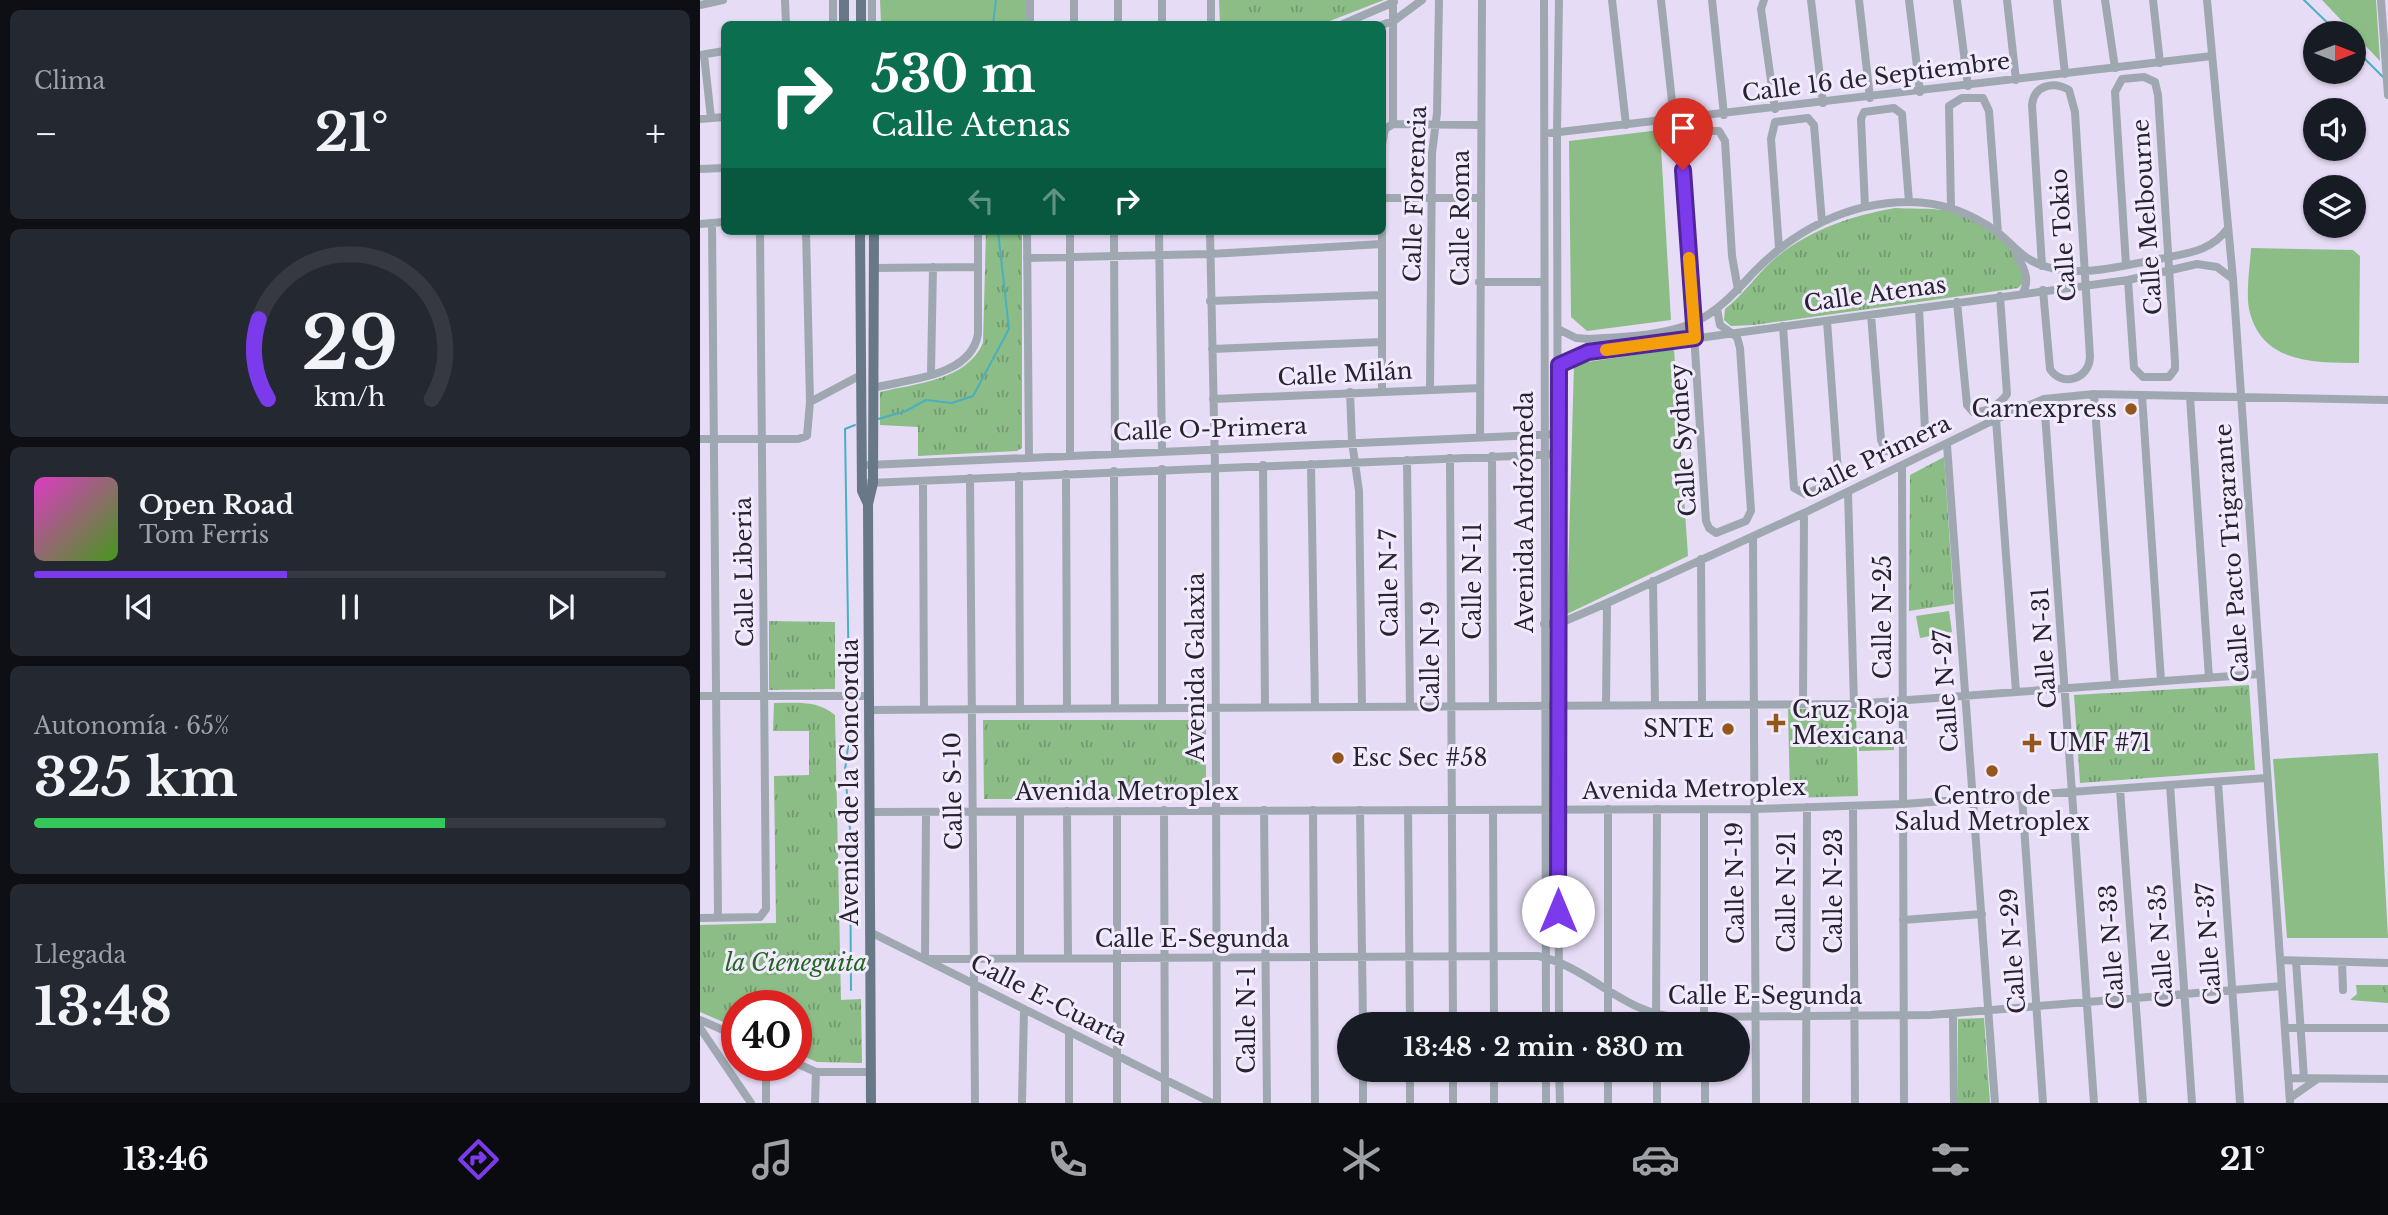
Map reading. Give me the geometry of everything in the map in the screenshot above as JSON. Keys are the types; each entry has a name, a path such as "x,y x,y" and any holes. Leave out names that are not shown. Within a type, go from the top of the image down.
{"main road":[{"path":"844,0 844,21"},
{"path":"861,0 861,21"},
{"name":"Avenida de la Concordia","path":"860,235 862,484 868,504"},
{"name":"Avenida de la Concordia","path":"871,1103 868,504 874,465 874,235"}],"street":[{"path":"700,5 723,0"},
{"path":"785,0 786,21"},
{"path":"833,0 833,21"},
{"path":"872,0 872,21"},
{"path":"1030,0 1030,21"},
{"path":"1074,0 1074,21"},
{"path":"1118,0 1118,21"},
{"path":"1162,21 1163,0"},
{"path":"1211,0 1211,21"},
{"path":"1386,23 1422,0"},
{"name":"Calle Florencia","path":"1430,389 1431,198 1439,0"},
{"name":"Calle Roma","path":"1480,437 1482,0"},
{"name":"Avenida Andrómeda","path":"1544,0 1546,1012"},
{"name":"Avenida Andrómeda","path":"1559,0 1559,1012"},
{"path":"1612,0 1626,125"},
{"path":"1661,0 1674,120"},
{"path":"1712,0 1724,115"},
{"path":"1764,0 1761,9 1775,109"},
{"path":"1811,0 1823,103"},
{"path":"1859,0 1870,98"},
{"path":"1909,0 1920,92"},
{"path":"1957,0 1968,86"},
{"path":"2007,0 2016,80"},
{"path":"2057,0 2065,74"},
{"path":"2105,0 2115,68"},
{"path":"2153,0 2160,63"},
{"name":"Calle Pacto Trigarante","path":"2207,0 2233,279 2290,1101"},
{"path":"2381,0 2388,95"},
{"path":"1350,21 1395,2 1393,124"},
{"path":"711,118 702,55 721,52"},
{"name":"Calle 16 de Septiembre","path":"1543,134 1870,98 2212,56"},
{"name":"Calle Melbourne","path":"2126,265 2115,92 2122,79 2144,77 2155,82 2158,95 2175,362 2172,374 2165,378 2143,376 2134,368 2128,280"},
{"name":"Calle Tokio","path":"2042,265 2032,105 2039,89 2064,87 2074,101 2085,285 2088,371 2078,378 2053,373 2049,363 2043,290"},
{"path":"1951,208 1949,106 1957,99 1983,98 1988,106 1998,233"},
{"path":"1865,207 1860,125 1862,115 1867,110 1894,108 1902,114 1909,202"},
{"path":"700,119 721,117"},
{"path":"1779,248 1771,139 1773,126 1780,120 1808,118 1814,125 1822,222"},
{"path":"1386,130 1393,124 1481,125"},
{"name":"Calle Sydney","path":"1733,333 1740,348 1751,511 1746,521 1720,533 1712,532 1706,521 1682,146 1684,136 1692,131 1719,131 1725,141 1732,256 1738,290"},
{"path":"700,169 721,168"},
{"path":"1386,198 1479,198"},
{"path":"1560,330 1576,338 1589,339 1651,332 1694,323 1717,309 1779,248 1822,222 1865,207 1909,202 1951,208 1998,233 2014,251 2026,275 2026,288 2022,293"},
{"path":"700,224 721,222"},
{"path":"700,918 718,917 712,223"},
{"path":"2014,251 2042,265 2084,271 2206,249 2221,238 2228,228"},
{"name":"Calle Liberia","path":"718,917 760,916 765,913 760,235"},
{"path":"700,439 798,439 807,436 810,402 806,235"},
{"path":"873,388 954,367 975,348 978,334 978,235"},
{"path":"1027,235 1029,457"},
{"path":"1070,235 1070,455"},
{"path":"1114,235 1115,453"},
{"path":"1159,235 1162,450"},
{"name":"Avenida Galaxia","path":"1210,235 1215,467 1217,1103"},
{"path":"1382,235 1382,391"},
{"path":"1027,258 1210,254 1382,244"},
{"name":"Calle Atenas","path":"1559,365 1588,352 2128,280 2209,264 2233,279"},
{"path":"931,373 933,267"},
{"path":"874,268 978,267"},
{"path":"1479,282 1544,282"},
{"path":"1210,301 1381,295"},
{"path":"1957,302 1968,405 1969,409 1978,412 2000,403 2007,394 2000,296"},
{"path":"1871,315 1881,440 1886,451 1898,451 1917,442 1925,430 1919,308"},
{"path":"1717,309 1720,325 1733,333"},
{"path":"1783,326 1794,488 1805,494 1830,484 1838,472 1827,321"},
{"path":"1651,332 1653,344"},
{"path":"1212,349 1382,342"},
{"path":"810,402 861,375"},
{"name":"Calle Milán","path":"1213,399 1480,388"},
{"path":"1350,393 1352,442 1359,491 1362,707"},
{"path":"2094,394 2115,684"},
{"name":"Calle Primera","path":"1544,624 1558,624 1607,603 1902,467 1996,419 2044,400 2094,394 2388,400"},
{"path":"2143,395 2161,681"},
{"path":"2190,397 2209,678"},
{"name":"Calle N-31","path":"2044,400 2094,1103"},
{"path":"1996,419 2016,692"},
{"name":"Calle O-Primera","path":"862,465 1559,434"},
{"name":"Calle N-27","path":"1947,445 1995,1103"},
{"name":"Calle O-Primera","path":"862,484 1114,471 1559,454"},
{"name":"Calle N-11","path":"1492,456 1493,706"},
{"name":"Calle N-9","path":"1450,458 1453,1012"},
{"name":"Calle N-7","path":"1408,460 1410,706"},
{"path":"1311,464 1315,707"},
{"path":"1264,465 1265,707"},
{"name":"Calle N-25","path":"1902,467 1904,1103"},
{"path":"1162,469 1162,708"},
{"path":"1114,471 1115,708"},
{"path":"1066,474 1067,708"},
{"path":"1019,476 1020,708"},
{"name":"Calle S-10","path":"970,478 975,1103"},
{"path":"923,481 924,708"},
{"path":"1848,492 1854,704"},
{"path":"1803,704 1804,513"},
{"name":"Calle N-19","path":"1753,537 1756,1103"},
{"path":"1701,559 1702,704"},
{"path":"1653,581 1655,705"},
{"path":"1606,705 1607,603"},
{"path":"870,710 1902,703 2259,674"},
{"path":"700,696 870,696"},
{"name":"Avenida Metroplex","path":"869,813 1216,809 1754,809 1903,804 2266,778"},
{"name":"Calle N-37","path":"2218,782 2240,1103"},
{"name":"Calle N-35","path":"2170,785 2192,1103"},
{"name":"Calle N-33","path":"2120,789 2143,1103"},
{"name":"Calle N-29","path":"2022,796 2043,1103"},
{"name":"Calle N-23","path":"1853,806 1855,1103"},
{"name":"Calle N-21","path":"1806,1103 1807,807"},
{"path":"1608,809 1608,1012"},
{"path":"1656,1012 1657,809"},
{"path":"1704,809 1704,1012"},
{"path":"1164,810 1166,1103"},
{"name":"Calle N-1","path":"1264,810 1267,1103"},
{"path":"1313,810 1315,1103"},
{"path":"1360,810 1363,1012"},
{"path":"1408,810 1410,1012"},
{"path":"1493,810 1494,1012"},
{"path":"1067,811 1068,958"},
{"path":"1117,811 1117,1103"},
{"path":"925,959 926,812"},
{"path":"1020,812 1020,958"},
{"path":"1903,920 1982,914"},
{"name":"Calle E-Cuarta","path":"870,932 1212,1103"},
{"name":"Calle E-Segunda","path":"925,959 1453,956 1546,958 1559,962 1645,1012"},
{"path":"2280,960 2388,963"},
{"path":"2296,961 2304,1078"},
{"path":"2342,962 2343,990"},
{"name":"Calle E-Segunda","path":"1750,1016 1905,1016 2282,986"},
{"path":"1022,1103 1024,1009"},
{"path":"1953,1013 1954,1103"},
{"path":"700,1020 721,1029"},
{"path":"700,1028 751,1103"},
{"path":"2285,1028 2388,1028"},
{"path":"1069,1031 1069,1103"},
{"path":"812,1070 871,1072"},
{"path":"816,1072 816,1103"},
{"path":"2288,1078 2388,1079"},
{"path":"2290,1101 2319,1078"},
{"path":"766,1081 766,1103"},
{"path":"1363,1082 1363,1103"},
{"path":"1410,1082 1410,1103"},
{"path":"1453,1082 1453,1103"},
{"path":"1494,1082 1494,1103"},
{"path":"1546,1082 1546,1103"},
{"path":"1559,1082 1560,1103"},
{"path":"1608,1082 1608,1103"},
{"path":"1657,1082 1657,1103"},
{"path":"1705,1082 1705,1103"}],"green space":[{"path":"880,0 1026,0 1026,21 881,21"},
{"path":"1219,0 1384,0 1330,21 1220,21"},
{"path":"2322,0 2376,0 2380,61 2366,46 2366,21 2342,21"},
{"path":"1660,130 1671,320 1587,331 1571,317 1569,141"},
{"path":"1895,208 1944,210 1984,225 2007,245 2021,269 2023,283 2018,288 1754,325 1731,326 1724,320 1725,309 1784,251 1829,226 1861,215"},
{"path":"986,235 1022,235 1022,448 1017,451 918,456 918,427 880,425 880,392 924,383 953,373 975,356 983,343"},
{"path":"2251,248 2353,250 2360,256 2359,363 2294,357 2267,343 2257,330 2250,313 2248,290"},
{"path":"1674,349 1688,556 1567,614 1574,364"},
{"path":"1944,457 1954,604 1909,611 1910,475"},
{"path":"1949,611 1952,632 1920,638 1916,616"},
{"path":"769,621 835,622 835,689 769,690"},
{"path":"2249,685 2255,770 2080,783 2074,695"},
{"name":"la Cieneguita","path":"774,703 814,705 835,715 841,1000 861,999 862,1063 812,1060 812,990 721,990 721,1021 700,1012 700,925 776,923 774,776 809,775 809,731 773,731"},
{"path":"1788,709 1856,709 1858,796 1790,798"},
{"path":"983,720 1206,720 1206,799 984,799"},
{"path":"1894,731 1894,750 1859,751 1859,732"},
{"path":"2378,753 2388,938 2287,938 2273,759"},
{"path":"2356,985 2388,985 2388,1003 2350,1000 2357,994"},
{"path":"1984,1018 1990,1103 1958,1103 1958,1019"}],"waterway":[{"path":"993,21 996,0"},
{"path":"2304,0 2326,21"},
{"path":"2366,60 2383,77"},
{"path":"878,419 906,411 926,400 952,403 973,396 1009,329 998,235"},
{"path":"849,688 845,429 855,425"},
{"path":"849,706 850,731 845,770 850,830 851,990"}],"slow traffic":[{"path":"1606,350 1695,338 1689,258"}],"place":[{"name":"Carnexpress","path":"2131,409"},
{"name":"Cruz Roja Mexicana","path":"1776,723"},
{"name":"SNTE","path":"1728,729"},
{"name":"UMF #71","path":"2032,743"},
{"name":"Esc Sec #58","path":"1338,758"},
{"name":"Centro de Salud Metroplex","path":"1992,771"}],"route":[{"path":"1558,911 1559,365 1568,358 1588,352 1695,338 1683,170"}]}
